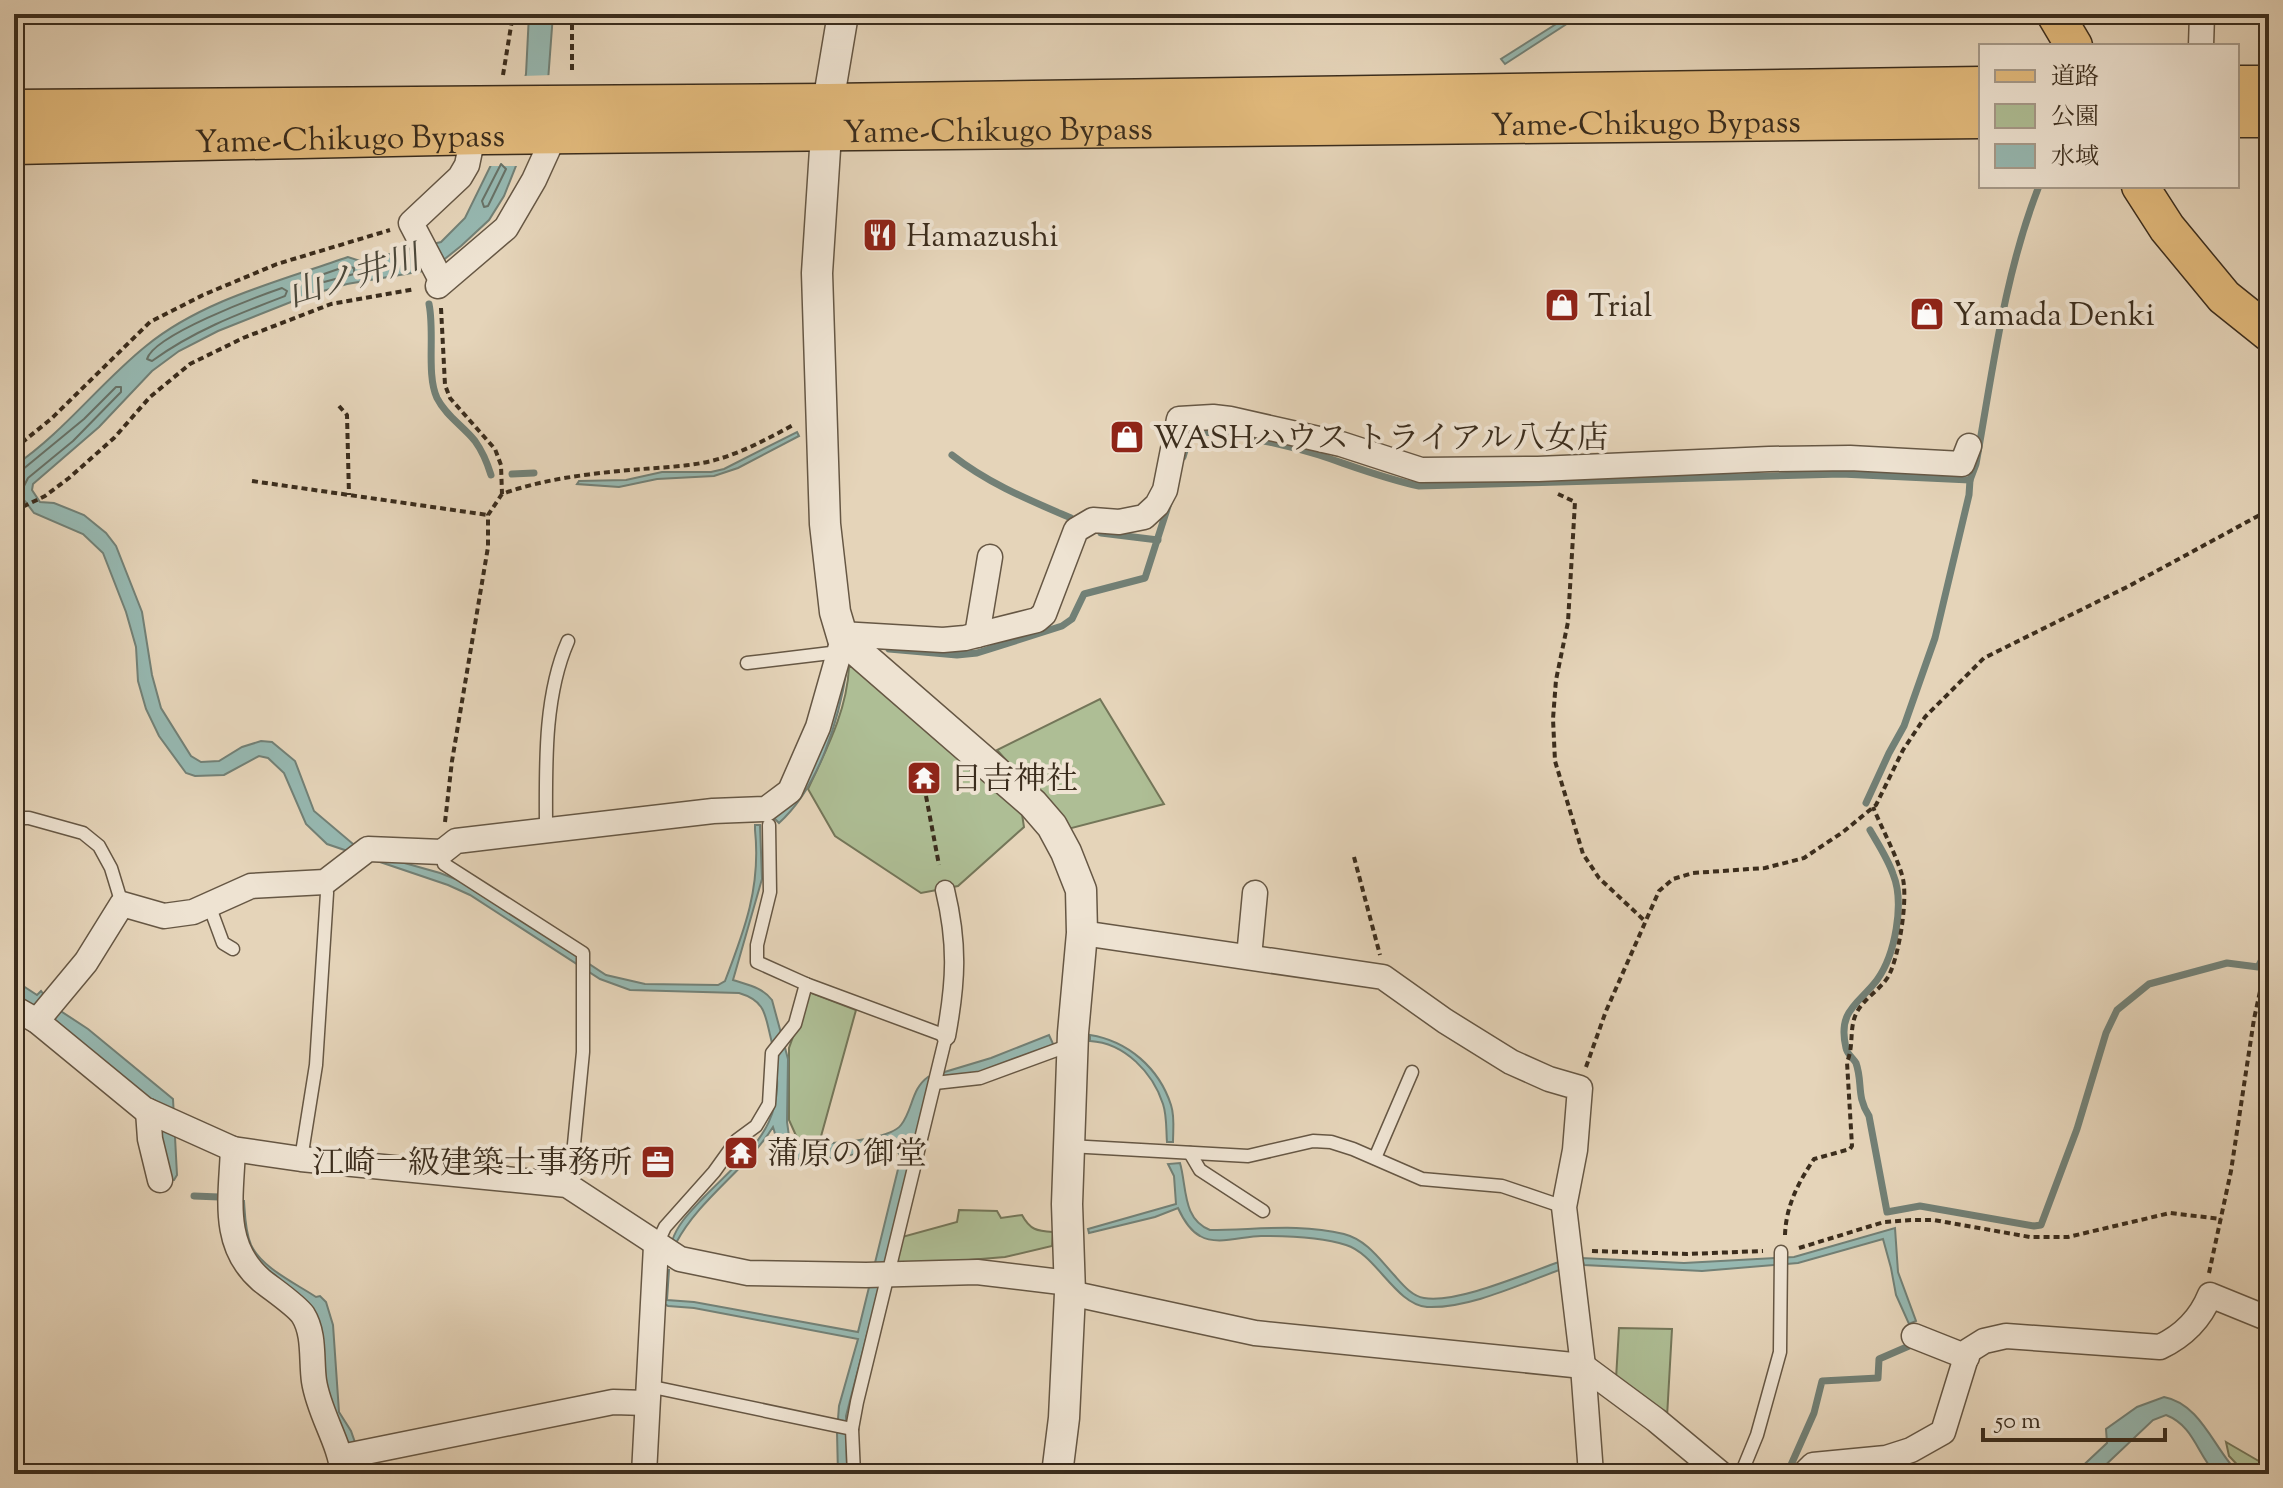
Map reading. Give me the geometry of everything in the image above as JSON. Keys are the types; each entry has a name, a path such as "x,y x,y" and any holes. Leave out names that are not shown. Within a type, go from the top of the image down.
{"highway":[{"path":"2239,85 2269,85"},
{"name":"Yame-Chikugo Bypass","path":"828,118 1979,86"},
{"name":"Yame-Chikugo Bypass","path":"14,109 488,120 1979,119"},
{"path":"2239,118 2269,118"},
{"name":"Yame-Chikugo Bypass","path":"14,145 488,120"}],"main road":[{"path":"2055,14 2073,44"},
{"path":"2141,188 2167,228 2224,297 2269,333"}],"street":[{"path":"44,1011 86,962 122,904 164,916 193,912 251,886 325,882 362,854 442,852 456,841 713,811 767,816 790,791 818,727 841,642 830,576 820,419 817,273 828,118 843,14"},
{"path":"2201,44 2202,14"},
{"path":"488,120 460,177 413,226 440,282 506,228 534,180 554,120"},
{"path":"841,642 943,640 1037,620 1044,614 1076,530 1093,520 1119,522 1144,517 1157,505 1165,490 1179,419 1230,419 1341,444 1421,470 1538,469 1796,458 1962,464 1969,446"},
{"path":"977,635 990,557"},
{"path":"841,642 1033,804 1052,826 1081,890 1082,933 1073,1039 1069,1146 1070,1288 1064,1418 1057,1474"},
{"path":"945,890 954,929 955,990 946,1036"},
{"path":"1249,957 1255,893"},
{"path":"1082,933 1387,979 1445,1021 1511,1062 1549,1079 1580,1088 1575,1150 1564,1207 1583,1366 1591,1474"},
{"path":"14,1008 44,1011 161,1116 233,1149 301,1159 567,1185 680,1259 748,1273 884,1275 977,1272 1070,1288 1255,1333 1583,1366 1617,1389 1721,1474"},
{"path":"160,1180 150,1139 161,1116"},
{"path":"233,1149 234,1240 245,1266 303,1315 314,1351 314,1382 328,1428 349,1461 647,1395"},
{"path":"644,1474 656,1246"},
{"path":"1804,1474 1813,1465 1886,1458 1911,1450 1943,1432 1968,1351 1984,1341 2006,1336 2160,1347 2181,1337 2205,1308 2210,1295 2269,1319"},
{"path":"1914,1336 1967,1357"}],"lane":[{"path":"546,831 548,736 561,656 568,641"},
{"path":"747,663 841,642"},
{"path":"767,816 770,892 757,945 757,962 806,984 946,1036 884,1275 852,1429 854,1474"},
{"path":"14,818 29,818 83,833 99,846 111,868 122,904"},
{"path":"442,852 444,864 583,953 583,1052 571,1175 567,1185"},
{"path":"301,1159 316,1065 325,882"},
{"path":"209,905 223,943 233,949"},
{"path":"656,1246 665,1227 707,1182 737,1140 756,1126 769,1104 772,1053 795,1024 806,984"},
{"path":"937,1078 980,1078 1073,1039"},
{"path":"1375,1158 1412,1072"},
{"path":"1069,1146 1248,1156 1313,1141 1331,1142 1422,1179 1502,1186 1564,1207"},
{"path":"1184,1153 1200,1170 1263,1211"},
{"path":"1741,1474 1757,1435 1780,1352 1782,1257"},
{"path":"647,1395 852,1429"}],"path":[{"path":"488,120 503,74 513,14"},
{"path":"554,120 573,70 572,14"},
{"path":"14,449 51,419 150,322 203,295 277,264 413,226"},
{"path":"14,511 45,496 114,438 150,397 190,364 243,338 331,304 440,282 445,385 450,398 495,449 501,465 502,494 488,515 488,547 452,761 442,852"},
{"path":"339,406 347,415 349,495"},
{"path":"502,494 598,473 720,458 764,441 799,422 820,419"},
{"path":"1538,469 1539,492 1562,494 1575,502 1568,622 1556,680 1553,719 1555,761 1583,854 1599,878 1646,922"},
{"path":"252,481 488,515"},
{"path":"1580,1088 1593,1044 1659,891 1673,879 1693,873 1765,868 1804,858 1873,807 1903,750 1925,717 1984,658 2129,586 2269,510"},
{"path":"926,796 939,865"},
{"path":"1782,1257 1788,1208 1807,1170 1814,1159 1852,1146 1847,1062 1852,1051 1854,1019 1860,1006 1889,976 1898,947 1903,912 1903,878 1873,807"},
{"path":"1354,857 1387,979"},
{"path":"2210,1295 2209,1272 2231,1171 2264,973"},
{"path":"1570,1259 1745,1251 1782,1257 1884,1222 1898,1221 1934,1220 2030,1237 2068,1237 2170,1213 2221,1219"}],"green space":[{"path":"849,667 857,667 896,705 927,723 1022,814 1024,827 958,886 921,893 835,836 808,789 840,715"},
{"path":"1100,699 1164,804 1068,829 997,750"},
{"path":"809,992 856,1010 820,1140 798,1140 789,1120 789,1048"},
{"path":"959,1210 997,1211 1001,1218 1022,1215 1034,1229 1053,1232 1052,1246 1005,1257 896,1266 902,1237 957,1222"},
{"path":"1619,1328 1672,1329 1667,1417 1616,1379"},
{"path":"2226,1442 2269,1467 2269,1474 2246,1474 2229,1456"}],"water":[{"name":"山ノ井川","path":"529,14 553,14 548,81 504,196 489,220 441,262 423,271 347,284 306,296 218,331 179,351 152,371 99,427 33,484 32,490 40,502 54,503 84,515 116,546 142,612 152,675 161,708 191,756 201,762 219,761 242,747 261,741 272,742 295,761 314,811 353,844 376,855 468,884 606,975 645,984 718,985 725,981 750,907 756,870 755,825 760,825 762,879 733,980 759,989 772,1000 788,1059 789,1136 799,1145 869,1139 894,1131 905,1119 918,1087 928,1077 991,1058 1049,1035 1054,1046 979,1075 933,1080 846,1416 847,1474 838,1474 839,1406 858,1339 694,1308 668,1306 662,1303 666,1270 669,1270 667,1300 694,1302 858,1332 901,1157 896,1149 891,1147 821,1159 794,1159 780,1149 773,1127 750,1157 697,1212 676,1243 672,1241 690,1212 754,1145 773,1111 777,1091 776,1067 763,1010 755,1000 739,993 630,990 600,979 470,895 327,844 306,824 284,773 268,758 259,756 224,775 195,776 186,773 159,736 146,709 138,681 136,647 103,553 83,534 34,513 25,501 14,497 14,466 49,438 129,360 168,330 242,293 348,257 360,261 441,242 465,218 514,118 526,74"},
{"path":"1572,14 1582,14 1505,64 1501,59"},
{"path":"797,432 799,436 738,468 714,476 657,479 619,487 577,484 579,481 626,480 662,472 724,469"},
{"path":"847,668 839,709 825,752 805,791 779,823 774,818 786,808"},
{"path":"14,980 37,995 41,991 53,1006 88,1029 173,1099 177,1175 174,1180 170,1180 132,1087 14,999"},
{"path":"1090,1035 1129,1050 1159,1079 1171,1105 1173,1142 1167,1142 1163,1104 1145,1071 1115,1047 1090,1041"},
{"path":"1180,1163 1190,1210 1201,1225 1210,1230 1294,1228 1344,1234 1366,1246 1412,1293 1420,1297 1438,1299 1472,1292 1559,1262 1562,1269 1478,1300 1427,1307 1405,1297 1357,1250 1336,1242 1282,1236 1207,1239 1196,1234 1178,1208 1155,1217 1089,1233 1088,1229 1176,1204 1174,1176 1168,1164"},
{"path":"238,1201 244,1201 248,1234 256,1253 280,1274 326,1302 333,1325 339,1412 351,1431 366,1474 350,1474 328,1414 321,1343 252,1263"},
{"path":"1895,1228 1898,1272 1916,1321 1909,1324 1896,1295 1883,1239 1798,1263 1702,1271 1584,1265 1582,1258 1684,1263 1794,1257"},
{"path":"2164,1397 2188,1408 2239,1474 2216,1474 2189,1433 2166,1415 2153,1420 2096,1474 2074,1474 2107,1443 2106,1429 2137,1407"}],"pier":[{"path":"553,75 520,166 485,166 510,116 522,76"}],"waterway":[{"path":"1866,803 1904,726 1935,638 1976,464 2008,288 2038,188"},
{"path":"429,304 432,377 437,398 475,441 491,475"},
{"path":"1183,457 1191,431 1239,436 1287,446 1419,486 1841,474 1970,480"},
{"path":"952,455 995,483 1071,518"},
{"path":"512,474 534,473"},
{"path":"889,649 957,655 977,653 1062,626 1072,619 1084,594 1145,578 1169,503"},
{"path":"1101,533 1158,540"},
{"path":"1870,830 1893,874 1898,914 1889,957 1877,980 1851,1009 1844,1035 1847,1050 1858,1070 1887,1212 1920,1206 2041,1225 2077,1129 2106,1033 2117,1010 2149,984 2227,963 2258,967 2269,946"},
{"path":"194,1196 219,1197"},
{"path":"1787,1474 1814,1413 1822,1381 1878,1378 1879,1359 1909,1346"}],"place":[{"name":"Hamazushi","path":"880,235"},
{"name":"Trial","path":"1562,305"},
{"name":"Yamada Denki","path":"1927,314"},
{"name":"WASHハウス トライアル八女店","path":"1127,437"},
{"name":"日吉神社","path":"924,778"},
{"name":"蒲原の御堂","path":"741,1153"},
{"name":"江崎一級建築士事務所","path":"658,1162"}]}
